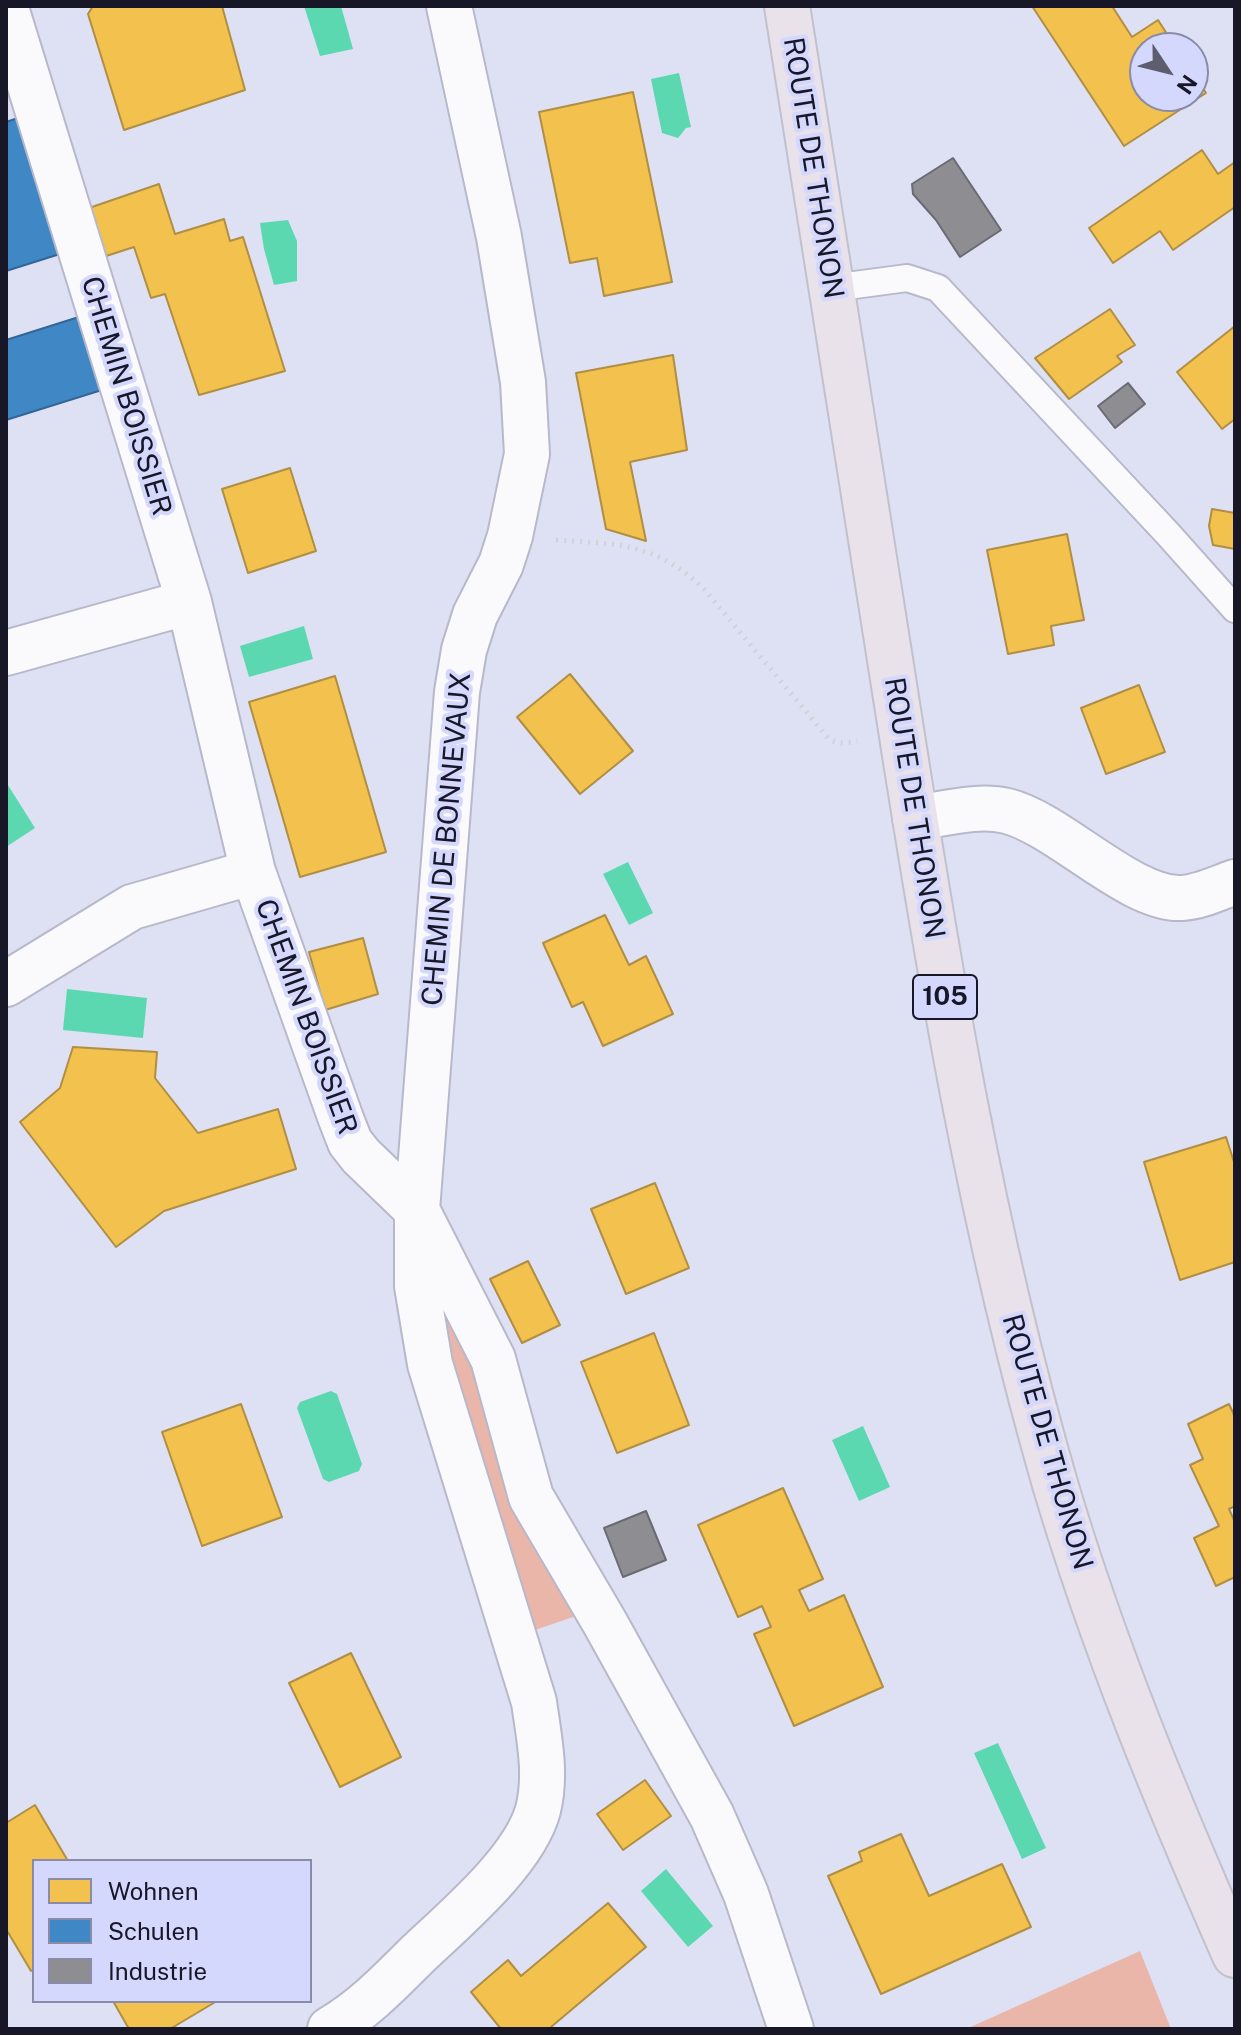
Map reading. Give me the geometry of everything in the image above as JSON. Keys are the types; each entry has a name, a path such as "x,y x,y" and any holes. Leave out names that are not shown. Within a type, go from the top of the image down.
{"main road":[{"name":"ROUTE DE THONON","path":"787,6 915,818 978,1168 1011,1320 1056,1486 1084,1575 1166,1795 1235,1955"}],"street":[{"name":"CHEMIN DE BONNEVAUX","path":"417,1210 457,692 464,650 475,615 501,564 510,536 527,454 523,382 499,237 449,6"},
{"name":"CHEMIN BOISSIER","path":"6,8 189,602 253,872 350,1142 417,1210"},
{"path":"6,653 189,602"},
{"path":"915,818 974,809 993,808 1011,812 1030,820 1133,883 1170,898 1201,894 1235,882"},
{"path":"6,984 132,907 253,872"},
{"path":"330,2029 377,1994 475,1900 516,1852 529,1831 537,1814 543,1786 542,1754 534,1702 430,1364 417,1286 417,1210"},
{"path":"417,1210 493,1359 531,1497 712,1816 746,1894 791,2029"}],"lane":[{"path":"832,288 907,278 938,288 1235,609"}],"path":[{"path":"510,536 617,545 642,549 665,558 704,589 828,738 843,744 902,734"}],"shaded area":[{"path":"304,6 341,6 353,49 320,56"},
{"path":"679,73 691,127 686,128 678,138 662,133 651,79"},
{"path":"288,220 297,241 297,281 274,285 260,223"},
{"path":"304,626 313,659 249,677 240,646"},
{"path":"6,782 35,828 6,847"},
{"path":"628,862 653,913 629,925 603,874"},
{"path":"67,989 147,998 143,1038 63,1030"},
{"path":"447,1324 460,1329 576,1616 532,1631 446,1344 444,1330"},
{"path":"331,1391 337,1394 362,1464 359,1471 329,1482 323,1479 297,1408 300,1402"},
{"path":"863,1426 890,1487 859,1501 832,1440"},
{"path":"998,1743 1046,1848 1022,1859 974,1753"},
{"path":"666,1869 713,1926 688,1947 641,1891"},
{"path":"1140,1951 1171,2029 966,2029"}],"building: Wohnen":[{"path":"93,6 222,6 245,90 124,130 88,14"},
{"path":"1032,6 1112,6 1129,32 1129,112 1177,112 1124,146"},
{"path":"1158,20 1166,32 1140,32"},
{"path":"633,92 672,282 604,296 597,258 570,263 539,112"},
{"path":"1202,150 1218,174 1235,162 1235,207 1173,250 1160,231 1113,263 1089,228"},
{"path":"159,184 175,234 224,219 230,241 243,237 285,371 199,395 165,294 151,298 134,247 103,257 89,208"},
{"path":"1110,309 1135,345 1117,356 1122,362 1069,399 1035,358"},
{"path":"1235,326 1235,419 1222,429 1177,372"},
{"path":"673,355 687,450 630,462 646,541 606,529 576,373"},
{"path":"290,468 316,551 248,573 222,489"},
{"path":"1212,509 1235,513 1235,549 1213,545 1209,526"},
{"path":"1067,534 1084,620 1051,626 1054,645 1008,654 987,550"},
{"path":"570,674 633,751 580,794 517,717"},
{"path":"335,676 386,852 300,877 249,702"},
{"path":"1139,685 1165,752 1106,774 1081,708"},
{"path":"605,915 629,965 646,956 673,1014 603,1046 583,1002 572,1007 543,943"},
{"path":"363,938 378,994 325,1010 309,952"},
{"path":"73,1047 157,1052 155,1078 198,1133 278,1109 296,1169 164,1211 116,1247 20,1122 60,1088"},
{"path":"1226,1137 1235,1165 1235,1262 1180,1280 1144,1162"},
{"path":"655,1183 689,1268 626,1294 591,1209"},
{"path":"528,1261 560,1325 522,1343 490,1279"},
{"path":"654,1333 689,1425 617,1453 581,1362"},
{"path":"241,1404 282,1517 202,1546 162,1432"},
{"path":"1229,1404 1235,1417 1235,1506 1229,1509 1235,1522 1235,1577 1216,1586 1194,1538 1219,1526 1190,1465 1203,1459 1188,1424"},
{"path":"783,1488 823,1579 799,1590 809,1611 844,1595 883,1687 794,1726 754,1634 771,1627 762,1606 738,1617 698,1525"},
{"path":"351,1653 401,1757 340,1787 289,1683"},
{"path":"645,1780 671,1816 623,1850 597,1814"},
{"path":"35,1805 67,1859 32,1859 31,1971 6,1929 6,1823"},
{"path":"901,1834 929,1896 1002,1864 1031,1927 881,1994 828,1876 862,1861 859,1852"},
{"path":"608,1903 646,1947 551,2027 553,2029 501,2029 471,1992 508,1960 521,1976"},
{"path":"114,2003 214,2003 170,2029 129,2029"}],"building: Schulen":[{"path":"21,117 63,253 6,271 6,122"},
{"path":"82,316 105,389 6,420 6,340"}],"building: Industrie":[{"path":"953,158 1001,230 960,257 936,220 913,194 912,184"},
{"path":"1128,383 1145,404 1115,428 1098,406"},
{"path":"646,1511 666,1560 623,1577 604,1528"}]}
